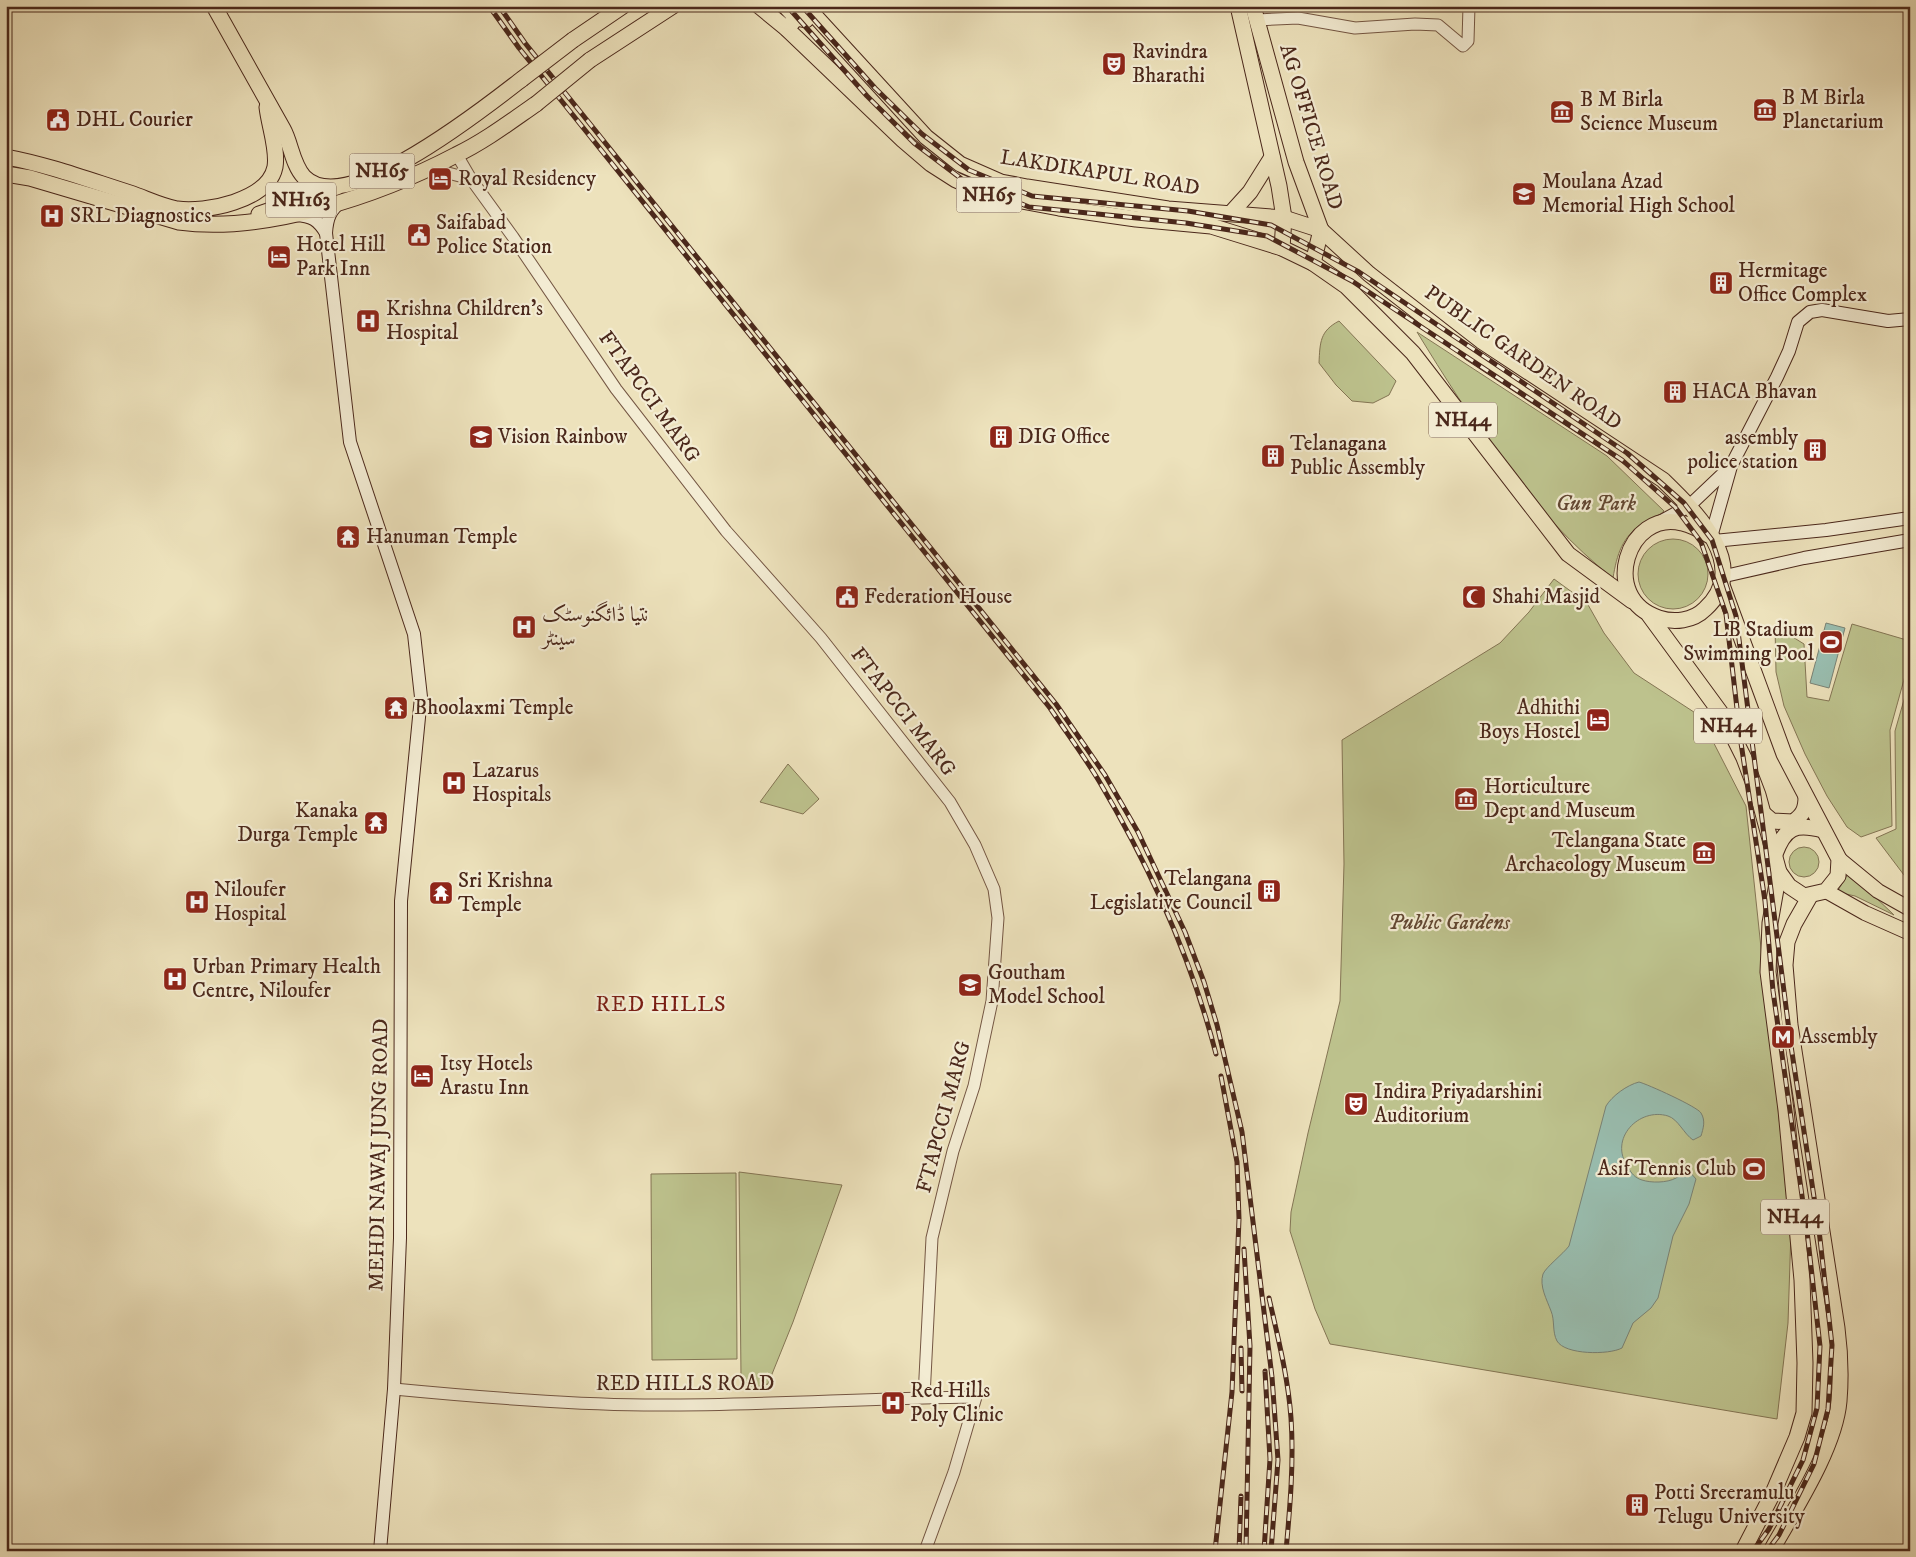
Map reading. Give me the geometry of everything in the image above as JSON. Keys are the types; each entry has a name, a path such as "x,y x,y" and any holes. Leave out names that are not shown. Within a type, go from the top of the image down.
{"highway":[{"name":"NH65","path":"214,6 284,131 297,166 304,177 315,184 330,186 350,182 385,170 416,156 445,137 573,40 623,6"},
{"name":"NH163","path":"6,174 30,178 179,222 196,224 274,219 296,215 429,168 457,155 498,131 536,104 590,60 673,6"},
{"name":"LAKDIKAPUL ROAD","path":"759,6 796,18 822,23 926,137 960,164 980,175 1001,182 1027,187 1158,208 1284,218"},
{"name":"LAKDIKAPUL ROAD","path":"785,6 931,164 956,180 990,195 1125,218 1211,226 1282,248"},
{"name":"AG OFFICE ROAD","path":"1238,6 1284,218 1282,248"},
{"name":"AG OFFICE ROAD","path":"1255,13 1296,162 1321,230"},
{"name":"NH163","path":"6,157 39,164 177,209 225,206 254,194 268,180 274,170 276,158 266,101"},
{"path":"1231,213 1250,192 1272,157"},
{"name":"NH163","path":"229,222 319,195 350,182"},
{"name":"NH65","path":"1284,218 1321,230 1334,241"},
{"path":"1314,263 1321,230"},
{"name":"PUBLIC GARDEN ROAD","path":"1334,241 1369,274 1464,348 1664,480 1689,506"},
{"name":"NH44","path":"1282,248 1314,263 1346,286 1413,353 1568,554 1650,615 1723,716 1744,758 1765,815 1779,872 1770,923 1768,972 1786,1110 1802,1280 1805,1363 1804,1413 1797,1436 1773,1493 1743,1551"},
{"name":"NH44","path":"1689,506 1712,538 1722,559 1724,581 1784,754 1823,830 1838,852 1839,859"},
{"path":"1650,528 1666,522 1682,522 1712,538"},
{"name":"NH44","path":"1636,604 1627,588 1624,570 1628,554 1636,539 1650,528"},
{"name":"NH44","path":"1650,615 1669,621 1686,620 1702,613 1714,601 1724,581"},
{"path":"1765,815 1772,820 1793,822 1801,816 1806,807 1806,797"},
{"path":"1775,854 1781,839 1792,829 1804,825 1823,830"},
{"path":"1810,896 1826,891 1838,876 1839,859"},
{"name":"NH44","path":"1771,1551 1818,1464 1834,1423 1839,1402 1837,1328 1791,1035 1785,965 1787,942 1794,924 1810,896 1804,896 1789,886 1779,872"}],"main road":[{"path":"326,233 327,220 332,209 342,200"},
{"path":"296,215 308,216 319,222 326,233"},
{"name":"MEHDI NAWAJ JUNG ROAD","path":"326,233 350,442 414,634 422,697 401,900 402,1178 394,1389 380,1551"},
{"path":"1910,319 1888,320 1822,310 1810,312 1798,322 1789,351 1731,466 1712,538 1826,530 1910,518"},
{"path":"1650,528 1689,506 1731,466"},
{"path":"1724,581 1804,558 1910,540"},
{"path":"1839,859 1878,891 1910,908"},
{"path":"1826,891 1865,913 1905,932 1910,942"}],"street":[{"path":"1255,13 1355,28 1414,24 1438,25 1463,46 1468,41 1469,6"},
{"name":"FTAPCCI MARG","path":"457,155 471,180 513,237 616,390 726,531 821,638 950,802 976,845 994,889 998,918 992,1001 974,1086 953,1151 932,1238 924,1397"},
{"path":"429,168 471,180"},
{"name":"RED HILLS ROAD","path":"394,1389 526,1401 644,1405 744,1405 924,1397 976,1397 954,1472 925,1551"}],"green space":[{"path":"1339,321 1396,381 1389,395 1373,403 1352,401 1336,385 1319,363 1322,338 1328,329"},
{"name":"Gun Park","path":"1417,332 1607,456 1664,511 1636,528 1625,540 1616,561 1613,578 1556,525 1505,464 1458,398"},
{"path":"1666,539 1680,539 1693,545 1702,554 1708,567 1706,587 1698,599 1680,609 1666,609 1653,603 1644,594 1638,581 1638,567 1644,554 1653,545"},
{"name":"Public Gardens","path":"1554,579 1587,603 1604,633 1634,673 1700,716 1746,806 1791,1231 1788,1323 1777,1419 1330,1344 1315,1309 1290,1231 1291,1212 1308,1133 1340,1001 1344,864 1342,740 1500,643 1529,612"},
{"path":"1852,624 1910,641 1910,658 1890,730 1892,826 1861,837 1847,827 1827,796 1805,754 1784,706 1776,672 1775,626 1804,644 1807,697 1829,701"},
{"path":"1910,679 1910,883 1876,838 1896,829 1895,731"},
{"path":"788,764 819,799 803,814 760,802"},
{"path":"1804,847 1815,851 1819,862 1815,873 1804,877 1793,873 1789,862 1793,851"},
{"path":"1849,872 1894,915 1855,896 1837,892"},
{"path":"739,1172 842,1185 793,1322 768,1384 752,1388 741,1377"},
{"path":"736,1173 737,1359 652,1360 651,1174"}],"shaded area":[{"name":"LB Stadium Swimming Pool","path":"1826,623 1845,628 1829,688 1810,683"},
{"path":"1639,1082 1672,1096 1698,1110 1703,1116 1704,1125 1701,1136 1693,1140 1675,1120 1668,1116 1657,1114 1637,1121 1624,1136 1622,1146 1623,1156 1629,1169 1637,1178 1650,1182 1668,1181 1689,1171 1696,1179 1689,1204 1673,1236 1658,1298 1651,1308 1633,1323 1622,1348 1598,1353 1569,1349 1557,1341 1552,1315 1543,1288 1543,1274 1569,1246 1606,1106 1620,1091"}],"railway":[{"path":"489,6 519,48 1050,708 1081,753 1118,813 1152,880 1194,983 1216,1054"},
{"path":"499,6 525,43 1056,704 1105,775 1138,832 1185,932 1204,982 1217,1025 1242,1132 1272,1377 1278,1460 1271,1551"},
{"path":"787,6 867,96 914,143 963,180 1029,207 1186,223 1267,236 1352,281 1622,460 1675,507 1701,542 1726,614 1741,743 1765,901 1773,991 1807,1231 1820,1346 1817,1408 1803,1460 1769,1529 1753,1551"},
{"path":"802,6 875,88 922,134 969,170 1032,196 1188,211 1271,225 1359,272 1627,453 1684,503 1712,540 1736,616 1791,1046 1819,1230 1832,1345 1828,1409 1814,1464 1779,1535 1767,1551"},
{"path":"1215,1551 1232,1392 1239,1219 1237,1162 1221,1076"},
{"path":"1244,1249 1250,1346 1246,1551"},
{"path":"1269,1298 1290,1403 1292,1468 1286,1551"},
{"path":"1241,1348 1242,1391"},
{"path":"1264,1551 1270,1459 1265,1371"},
{"path":"1239,1551 1241,1496"}],"place":[{"name":"Ravindra Bharathi","path":"1114,64"},
{"name":"B M Birla Planetarium","path":"1765,110"},
{"name":"B M Birla Science Museum","path":"1562,112"},
{"name":"DHL Courier","path":"58,120"},
{"name":"Royal Residency","path":"440,179"},
{"name":"Moulana Azad Memorial High School","path":"1524,194"},
{"name":"SRL Diagnostics","path":"52,216"},
{"name":"Saifabad Police Station","path":"419,235"},
{"name":"Hotel Hill Park Inn","path":"279,257"},
{"name":"Hermitage Office Complex","path":"1721,283"},
{"name":"Krishna Children's Hospital","path":"368,321"},
{"name":"HACA Bhavan","path":"1675,392"},
{"name":"Vision Rainbow","path":"481,437"},
{"name":"DIG Office","path":"1001,437"},
{"name":"assembly police station","path":"1815,450"},
{"name":"Telanagana Public Assembly","path":"1273,456"},
{"name":"Hanuman Temple","path":"348,537"},
{"name":"Federation House","path":"847,597"},
{"name":"Shahi Masjid","path":"1474,597"},
{"name":"نتیا ڈائگنوسٹک سینٹر","path":"524,627"},
{"name":"LB Stadium Swimming Pool","path":"1831,642"},
{"name":"Bhoolaxmi Temple","path":"396,708"},
{"name":"Adhithi Boys Hostel","path":"1598,720"},
{"name":"Lazarus Hospitals","path":"454,783"},
{"name":"Horticulture Dept and Museum","path":"1466,799"},
{"name":"Kanaka Durga Temple","path":"376,823"},
{"name":"Telangana State Archaeology Museum","path":"1704,853"},
{"name":"Telangana Legislative Council","path":"1269,891"},
{"name":"Sri Krishna Temple","path":"441,893"},
{"name":"Niloufer Hospital","path":"197,902"},
{"name":"Urban Primary Health Centre, Niloufer","path":"175,979"},
{"name":"Goutham Model School","path":"970,985"},
{"name":"Assembly","path":"1783,1037"},
{"name":"Itsy Hotels Arastu Inn","path":"422,1076"},
{"name":"Indira Priyadarshini Auditorium","path":"1356,1104"},
{"name":"Asif Tennis Club","path":"1754,1169"},
{"name":"Red Hills Poly Clinic","path":"893,1403"},
{"name":"Potti Sreeramulu Telugu University","path":"1637,1505"}],"district":[{"name":"RED HILLS","path":"661,1004"}]}
